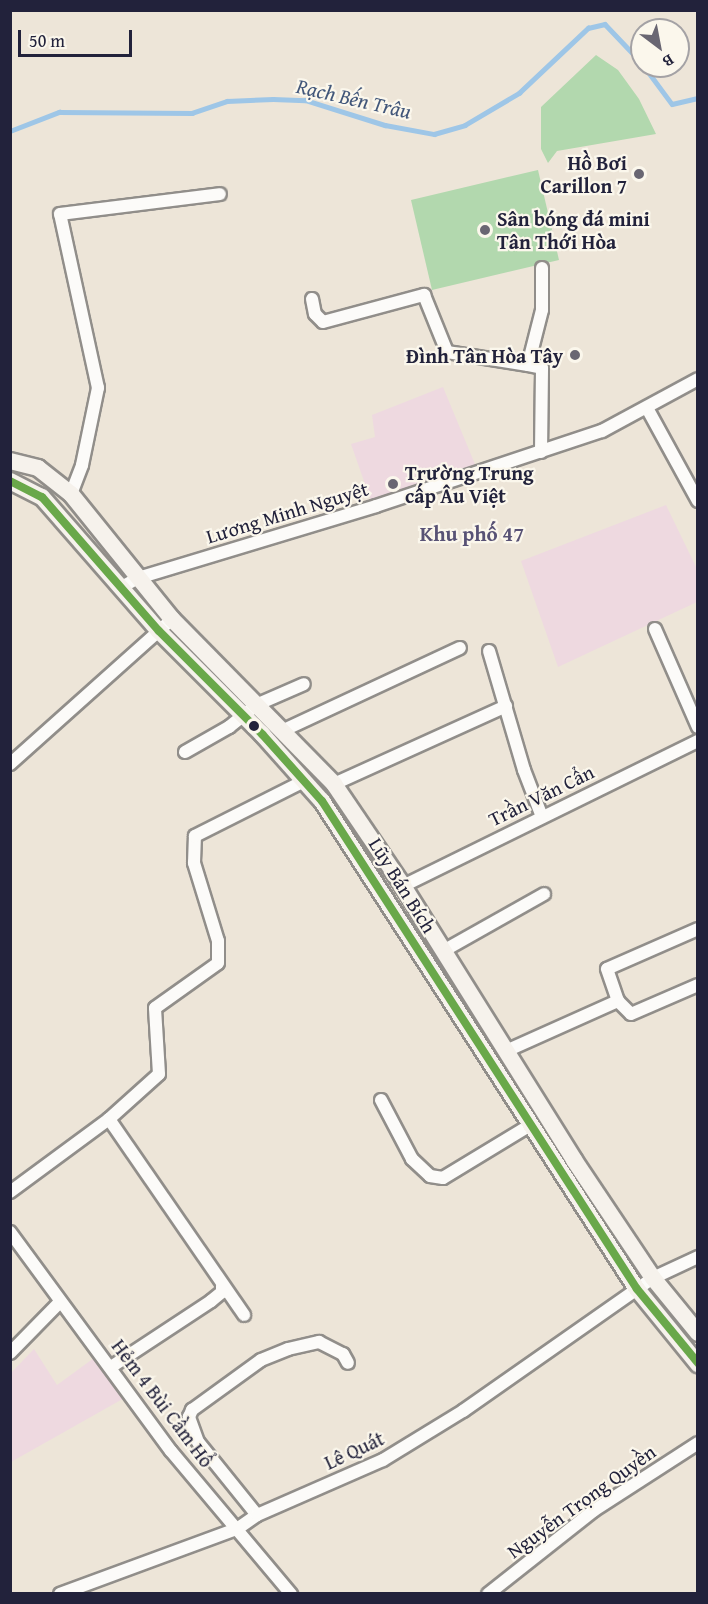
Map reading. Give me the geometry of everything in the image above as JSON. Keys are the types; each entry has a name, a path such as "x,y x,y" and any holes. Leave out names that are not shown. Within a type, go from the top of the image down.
{"main road":[{"name":"Lũy Bán Bích","path":"10,461 38,468 71,494 138,578 250,710 346,835 637,1289 698,1364"},
{"name":"Lũy Bán Bích","path":"10,481 42,497 159,631 250,710 284,730 333,784 403,886 506,1051 653,1278 698,1333"}],"street":[{"path":"71,494 82,465 98,388 60,214 220,194"},
{"path":"528,365 542,310 543,268"},
{"path":"312,299 315,314 323,322 424,295 447,352 542,368 541,452"},
{"name":"Lương Minh Nguyệt","path":"120,588 138,578 602,431 698,379"},
{"path":"647,408 698,501"},
{"path":"10,764 172,619"},
{"path":"656,629 698,727"},
{"path":"284,730 460,648"},
{"path":"489,651 542,817"},
{"path":"184,752 250,710 304,684"},
{"path":"333,784 506,706"},
{"name":"Trần Văn Cẩn","path":"403,886 698,741"},
{"path":"10,1191 109,1119 159,1074 155,1008 218,963 218,941 194,863 195,836 304,781"},
{"path":"443,951 544,894"},
{"path":"698,929 607,969 618,1001 631,1014 698,985"},
{"path":"506,1051 618,1001"},
{"path":"381,1100 412,1159 430,1176 443,1178 530,1125"},
{"path":"109,1119 244,1315"},
{"name":"Hẻm 4 Bùi Cầm Hổ","path":"10,1232 59,1303 111,1367 171,1451 291,1593"},
{"name":"Lê Quát","path":"60,1593 82,1589 237,1529 257,1515 383,1460 463,1411 653,1278 698,1257"},
{"path":"111,1367 211,1301 222,1292 222,1286"},
{"path":"10,1353 59,1303"},
{"path":"257,1515 198,1442 189,1417 192,1410 261,1360 288,1349 319,1342 343,1354 348,1363"},
{"name":"Nguyễn Trọng Quyền","path":"488,1593 594,1511 698,1443"}],"shaded area":[{"path":"443,387 477,469 373,507 351,444 375,437 372,415"},
{"path":"666,505 697,569 697,602 558,667 521,561"},
{"path":"34,1349 57,1385 105,1350 135,1392 11,1462 10,1374"}],"green space":[{"path":"596,55 618,70 639,99 656,134 557,151 548,163 541,149 541,107"},
{"name":"Sân bóng đá mini Tân Thới Hòa","path":"538,170 559,260 432,290 411,200"}],"waterway":[{"name":"Rạch Bến Trâu","path":"10,131 59,112 192,113 227,101 273,99 305,100 385,125 434,134 465,125 519,93 588,28 605,24 630,50"},
{"name":"Rạch Bến Trâu","path":"653,78 672,104 698,98"}],"transit line":[{"path":"10,481 42,497 159,631 262,734 322,801 637,1289 698,1363"}],"place":[{"name":"Hồ Bơi Carillon 7","path":"639,174"},
{"name":"Sân bóng đá mini Tân Thới Hòa","path":"485,230"},
{"name":"Đình Tân Hòa Tây","path":"575,355"},
{"name":"Trường Trung cấp Âu Việt","path":"393,484"}],"district":[{"name":"Khu phố 47","path":"472,534"}]}
